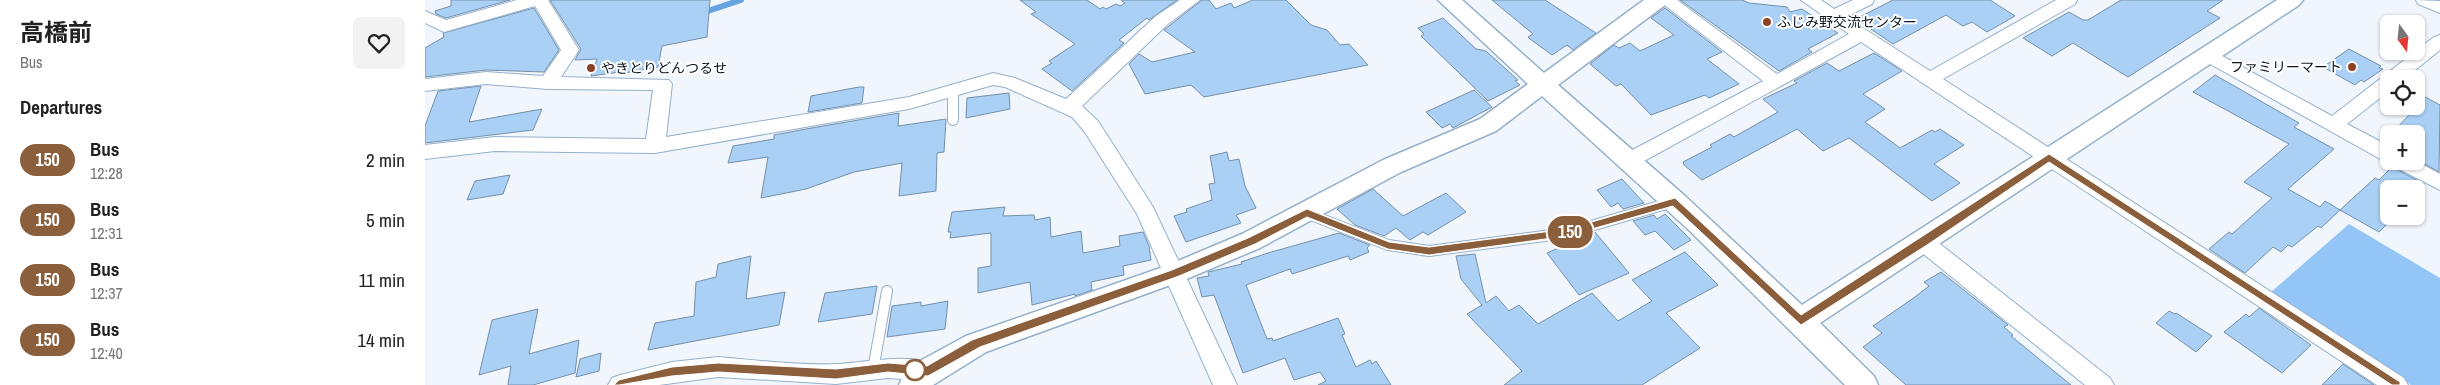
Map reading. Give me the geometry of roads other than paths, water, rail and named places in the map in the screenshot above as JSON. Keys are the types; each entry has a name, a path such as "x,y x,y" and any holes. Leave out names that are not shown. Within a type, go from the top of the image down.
{"street":[{"path":"425,9 433,0"},
{"path":"425,16 444,26 536,0"},
{"path":"540,0 570,50 548,83"},
{"path":"1069,107 1162,20 1192,0"},
{"path":"1449,0 1542,86 1675,202 1801,321 1864,385"},
{"path":"619,385 672,372 718,367 836,374 888,368 920,378 976,344 1175,273 1251,241 1307,213 1392,166 1488,125 1658,0"},
{"path":"1666,0 1776,82"},
{"path":"1809,0 2396,385"},
{"path":"1834,16 1866,0"},
{"path":"1930,79 2069,0"},
{"path":"1801,321 2292,0"},
{"path":"2424,0 2440,8"},
{"path":"1628,161 1862,34"},
{"path":"2403,70 2440,41"},
{"path":"2209,56 2380,151"},
{"path":"427,89 486,78 548,83 663,84 655,146"},
{"path":"425,152 495,144 605,148 655,146 909,103 993,79 1002,79 1079,112 1091,126 1146,212 1225,385"},
{"path":"2333,125 2380,88"},
{"path":"2416,170 2440,183"},
{"path":"1923,242 2102,385"}],"lane":[{"path":"953,90 953,120"},
{"path":"1307,213 1388,246 1429,251 1567,232 1675,202"},
{"path":"873,370 887,291"}],"waterway":[{"path":"702,13 741,0"}],"place":[{"name":"ふじみ野交流センター","path":"1767,22"},
{"name":"ファミリーマート","path":"2352,67"},
{"name":"やきとりどんつるせ","path":"591,68"}]}
